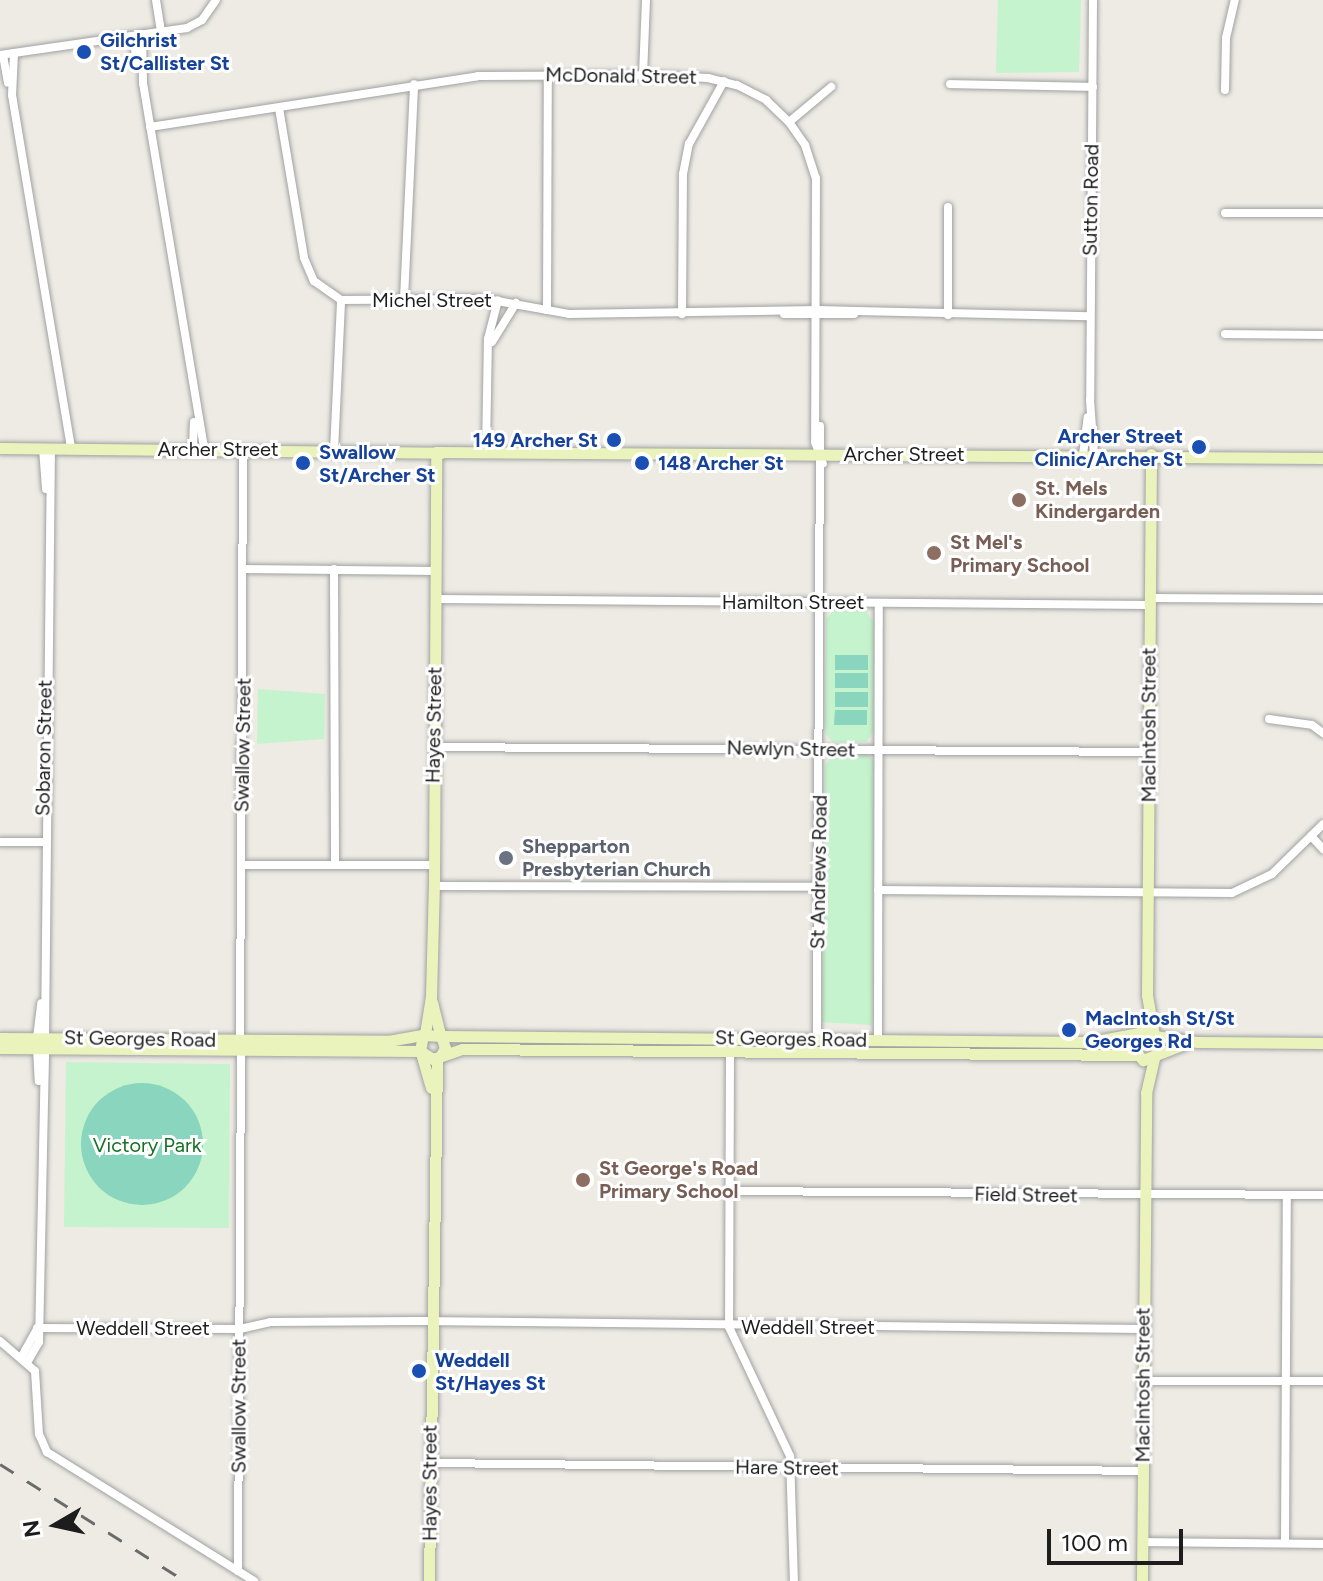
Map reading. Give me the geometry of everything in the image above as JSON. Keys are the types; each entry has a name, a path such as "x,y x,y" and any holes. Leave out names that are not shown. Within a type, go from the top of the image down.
{"street":[{"path":"156,0 161,31"},
{"path":"12,95 2,55 161,31 202,20 216,0"},
{"path":"643,75 646,0"},
{"name":"Sutton Road","path":"1089,454 1093,0"},
{"path":"1225,90 1226,38 1235,0"},
{"path":"138,36 199,449"},
{"path":"12,95 14,53"},
{"path":"547,310 548,74"},
{"name":"McDonald Street","path":"150,127 414,84 548,74 643,75 724,81 766,100 789,122 805,145 816,178 821,457"},
{"path":"682,314 683,174 689,144 724,81"},
{"path":"404,299 414,84"},
{"path":"950,84 1093,87"},
{"path":"789,122 831,87"},
{"name":"Sobaron Street","path":"12,95 61,398 57,448 47,498 39,1342 25,1358"},
{"path":"279,108 304,258 314,281 341,300 334,451"},
{"path":"948,207 948,315"},
{"path":"1225,213 1323,213"},
{"name":"Michel Street","path":"341,300 498,300 547,310 682,314 1090,316"},
{"path":"486,451 487,349 498,300"},
{"path":"487,349 516,303"},
{"path":"1225,334 1323,335"},
{"name":"Archer Street","path":"0,448 821,457 1151,454 1323,458"},
{"name":"Swallow Street","path":"238,1571 245,569 243,449"},
{"name":"Hayes Street","path":"433,1097 421,1052 431,997 434,886 436,452"},
{"name":"MacIntosh Street","path":"1146,1093 1131,1043 1139,1033 1147,995 1151,454"},
{"name":"St Andrews Road","path":"809,1044 820,887 821,457"},
{"path":"245,569 435,571"},
{"path":"334,569 335,865"},
{"name":"Hamilton Street","path":"436,599 879,603 1323,599"},
{"path":"878,1053 879,603"},
{"path":"1269,719 1312,725 1323,733"},
{"name":"Newlyn Street","path":"433,747 1149,752"},
{"path":"878,890 1148,895 1232,893 1251,888 1323,824"},
{"path":"1311,836 1323,849"},
{"path":"0,842 43,842"},
{"path":"241,865 434,865"},
{"path":"434,886 820,887"},
{"name":"MacIntosh Street","path":"1142,1581 1146,1093 1155,1056 1155,1036 1147,995"},
{"name":"Hayes Street","path":"429,1581 433,1097 439,1056 445,1048 431,997"},
{"name":"St Georges Road","path":"391,1046 424,1035 440,1035 469,1043 583,1037 730,1039 809,1044 878,1053 1020,1048 1091,1042 1139,1033 1155,1036"},
{"path":"1155,1036 1197,1042 1323,1043"},
{"path":"583,1037 583,1050"},
{"name":"St Georges Road","path":"0,1038 41,1043 391,1046 439,1056 469,1043"},
{"path":"730,1039 729,1327 792,1468 794,1581"},
{"name":"St Georges Road","path":"499,1043 583,1050 730,1052 878,1040 1155,1056"},
{"path":"1155,1056 1166,1047 1197,1042"},
{"name":"St Georges Road","path":"0,1048 41,1043"},
{"name":"Field Street","path":"729,1191 1323,1195"},
{"path":"1285,1543 1287,1196"},
{"name":"Weddell Street","path":"37,1328 240,1329 270,1322 1144,1329"},
{"path":"0,1341 25,1358 36,1377 40,1441 47,1452 254,1581"},
{"path":"1143,1381 1323,1381"},
{"name":"Hare Street","path":"430,1463 1143,1471"},
{"path":"1142,1542 1323,1544"}],"green space":[{"path":"998,0 1081,0 1079,72 996,73"},
{"path":"864,608 875,624 874,731 866,742 833,742 825,733 826,618 836,609"},
{"path":"835,655 868,655 868,670 835,670"},
{"path":"835,673 868,673 868,688 835,688"},
{"path":"258,689 325,694 324,739 257,744"},
{"path":"835,692 868,692 868,707 835,707"},
{"path":"835,710 867,710 867,725 834,725"},
{"path":"834,754 867,754 875,762 872,1025 822,1022 825,765"},
{"name":"Victory Park","path":"66,1062 230,1064 229,1228 64,1227"},
{"path":"142,1083 165,1087 185,1101 199,1121 203,1144 199,1167 185,1187 165,1201 142,1205 119,1201 99,1187 85,1167 81,1144 85,1121 99,1101 119,1087"}],"railway":[{"path":"0,1464 185,1581"}],"place":[{"name":"Gilchrist St/Callister St","path":"84,52"},
{"name":"149 Archer St","path":"614,440"},
{"name":"Archer Street Clinic/Archer St","path":"1199,447"},
{"name":"Swallow St/Archer St","path":"303,463"},
{"name":"148 Archer St","path":"642,463"},
{"name":"St. Mels Kindergarden","path":"1019,500"},
{"name":"St Mel's Primary School","path":"934,553"},
{"name":"Shepparton Presbyterian Church","path":"506,858"},
{"name":"MacIntosh St/St Georges Rd","path":"1069,1030"},
{"name":"St George's Road Primary School","path":"583,1180"},
{"name":"Weddell St/Hayes St","path":"419,1371"}]}
